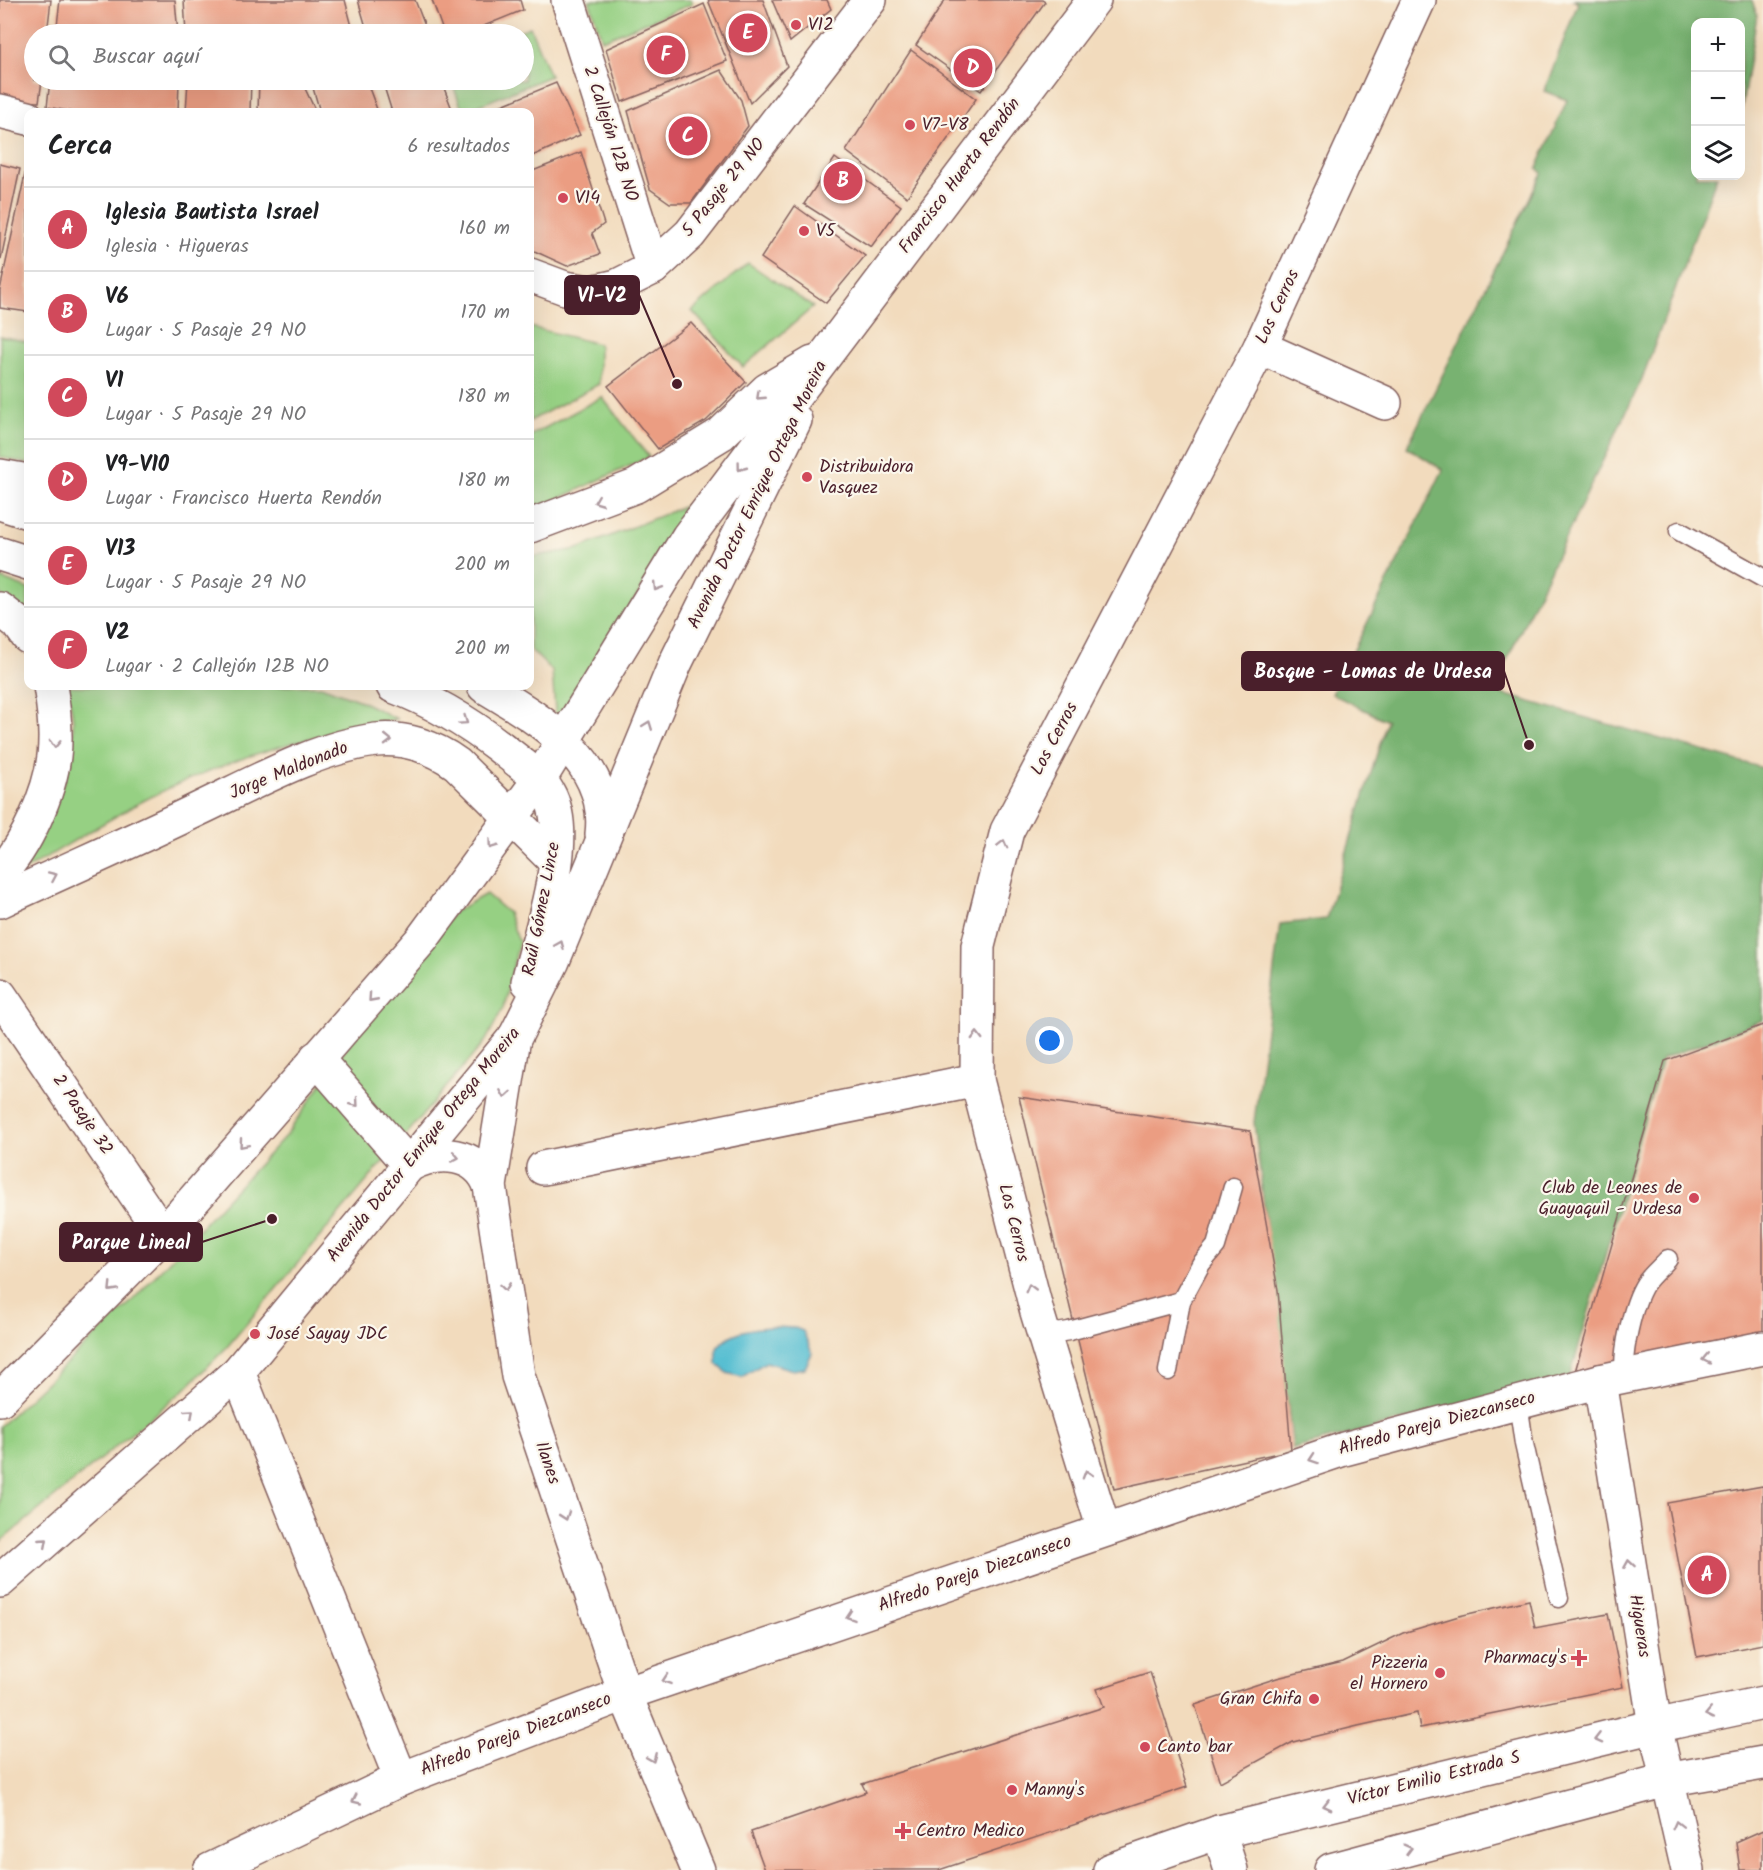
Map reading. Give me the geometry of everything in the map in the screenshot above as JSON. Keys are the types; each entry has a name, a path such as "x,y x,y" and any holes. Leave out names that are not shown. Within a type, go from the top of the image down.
{"street":[{"name":"2 Callejón 12B NO","path":"568,0 653,268"},
{"name":"5 Pasaje 29 NO","path":"534,276 566,288 591,292 617,286 653,268 690,234 870,0"},
{"name":"Francisco Huerta Rendón","path":"827,354 1094,0"},
{"name":"Los Cerros","path":"1104,1530 1044,1335 977,1080 978,946 1007,831 1260,347 1419,0"},
{"path":"0,111 24,117"},
{"path":"1260,347 1385,403"},
{"path":"534,524 636,486 721,434 767,390 827,354"},
{"name":"Avenida Doctor Enrique Ortega Moreira","path":"4,1388 163,1235 316,1058 376,995 422,939 539,780 688,537 827,354"},
{"name":"Avenida Doctor Enrique Ortega Moreira","path":"0,1581 238,1372 514,1037 553,961 675,664 827,354"},
{"path":"0,476 24,481"},
{"path":"0,503 24,511"},
{"path":"0,554 24,562"},
{"path":"0,609 18,623 24,631"},
{"path":"0,873 10,864 38,812 54,757 55,720 51,690"},
{"name":"Raúl Gómez Lince","path":"402,690 458,716 539,780 550,796 555,810 558,832 555,861 514,1037"},
{"path":"490,690 563,741 579,757 595,783 603,813 597,856"},
{"name":"Jorge Maldonado","path":"0,901 262,779 339,749 376,740 407,741 445,755 457,764 555,861"},
{"path":"539,780 565,787 595,783 631,769"},
{"name":"2 Pasaje 32","path":"0,995 163,1235"},
{"name":"Ilanes","path":"514,1037 490,1186 518,1376 625,1694 698,1870"},
{"path":"316,1058 409,1165 433,1156 457,1157 477,1166 490,1186"},
{"path":"543,1168 977,1080"},
{"name":"Alfredo Pareja Diezcanseco","path":"210,1870 401,1779 625,1694 1344,1449 1612,1378 1763,1348"},
{"path":"238,1372 401,1779"},
{"name":"Higueras","path":"1612,1378 1655,1726 1688,1870"},
{"name":"Víctor Emilio Estrada S","path":"1110,1870 1219,1832 1655,1726 1763,1703"},
{"path":"1331,1870 1666,1780 1763,1763"},
{"path":"1219,1832 1231,1870"}],"lane":[{"path":"1679,531 1763,578"},
{"path":"1168,1371 1181,1301 1201,1264 1216,1246 1233,1188"},
{"path":"1612,1378 1623,1364 1636,1308 1645,1284 1668,1259"},
{"path":"1044,1335 1069,1331 1181,1301"},
{"path":"1518,1402 1524,1444 1559,1598"}],"green space":[{"path":"589,0 691,0 692,4 602,40"},
{"path":"1573,0 1752,0 1757,15 1745,88 1745,18 1691,18 1691,180 1716,180 1642,379 1492,691 1763,768 1763,1020 1662,1059 1570,1377 1293,1449 1254,1122 1280,924 1326,919 1387,721 1332,694 1443,470 1407,447 1542,173 1537,168 1567,100 1544,91 1578,3"},
{"path":"534,37 550,76 534,83"},
{"path":"455,90 516,90 473,108 462,108"},
{"path":"748,263 813,307 743,367 692,311"},
{"path":"534,328 599,344 599,384 534,419"},
{"path":"0,336 24,341 24,463 0,457"},
{"path":"602,397 649,457 534,508 534,434"},
{"path":"697,501 556,724 552,671 534,653 534,556 578,549"},
{"path":"0,578 24,587 24,616 0,594"},
{"path":"66,690 332,690 361,701 397,719 298,741 202,774 141,802 11,878 51,811 62,787 73,738 72,712"},
{"path":"486,894 508,913 519,942 503,1008 486,1040 227,1347 184,1390 0,1542 0,1426 129,1304 288,1133 352,1039 454,912"}],"water":[{"path":"772,1327 795,1328 803,1331 812,1353 805,1368 793,1370 766,1362 742,1377 727,1373 717,1364 717,1348 722,1342 734,1334"}],"building":[{"path":"0,0 51,0 48,24 24,24 24,90 41,90 39,102 0,101"},
{"path":"60,0 175,0 177,24 57,24"},
{"path":"184,0 345,0 351,24 185,24"},
{"path":"358,0 415,0 424,24 365,24"},
{"path":"432,0 520,0 523,10 489,24 440,24"},
{"path":"708,0 763,0 787,66 750,103"},
{"name":"V12","path":"772,0 827,0 831,9 790,42"},
{"path":"945,0 1042,0 1045,2 981,91 916,45"},
{"path":"704,4 727,61 622,102 606,49"},
{"name":"V7-V8","path":"911,50 976,99 907,197 846,151"},
{"path":"721,70 741,100 748,126 691,203 670,203 650,189 628,111"},
{"path":"556,83 580,135 534,155 534,108 495,108"},
{"path":"49,90 179,90 178,108 47,107"},
{"path":"187,90 251,90 250,108 186,108"},
{"path":"259,90 306,90 314,108 258,108"},
{"path":"314,90 370,90 376,108 319,108"},
{"path":"385,90 445,90 452,108 391,108"},
{"name":"V14","path":"581,152 604,224 592,233 600,254 567,266 534,251 534,170"},
{"path":"835,158 901,206 871,247 804,204"},
{"path":"0,164 20,169 1,259 0,259"},
{"path":"24,179 24,311 0,308 0,290"},
{"name":"V5","path":"795,206 865,256 826,303 761,258"},
{"path":"691,323 746,382 706,421 658,449 608,386"},
{"name":"Club de Leones de Guayaquil - Urdesa","path":"1763,1025 1763,1336 1574,1375 1665,1061"},
{"path":"1019,1097 1250,1131 1278,1290 1291,1450 1114,1489"},
{"path":"1763,1486 1763,1644 1697,1657 1667,1503"},
{"path":"1529,1600 1535,1628 1608,1614 1623,1687 1420,1728 1417,1713 1358,1726 1293,1742 1220,1782 1195,1705 1277,1678 1343,1662 1403,1633 1459,1616"},
{"path":"1150,1672 1187,1787 939,1870 765,1870 751,1832 866,1792 862,1784 1104,1707 1097,1689"},
{"path":"1763,1830 1763,1870 1740,1870 1736,1842"}],"place":[{"name":"V12","path":"796,25"},
{"name":"V13","path":"748,33"},
{"name":"V2","path":"666,55"},
{"name":"V9-V10","path":"973,68"},
{"name":"V7-V8","path":"910,125"},
{"name":"V1","path":"688,136"},
{"name":"V6","path":"843,181"},
{"name":"V14","path":"563,198"},
{"name":"V5","path":"804,231"},
{"name":"V1-V2","path":"677,384"},
{"name":"Distribuidora Vasquez","path":"807,477"},
{"name":"Bosque - Lomas de Urdesa","path":"1529,745"},
{"name":"Club de Leones de Guayaquil - Urdesa","path":"1694,1198"},
{"name":"Parque Lineal","path":"272,1219"},
{"name":"José Sayay JDC","path":"255,1334"},
{"name":"Iglesia Bautista Israel","path":"1707,1575"},
{"name":"Pharmacy's","path":"1579,1658"},
{"name":"Pizzeria el Hornero","path":"1440,1673"},
{"name":"Gran Chifa","path":"1314,1699"},
{"name":"Canto bar","path":"1145,1747"},
{"name":"Manny's","path":"1012,1790"},
{"name":"Centro Medico","path":"903,1831"}]}
